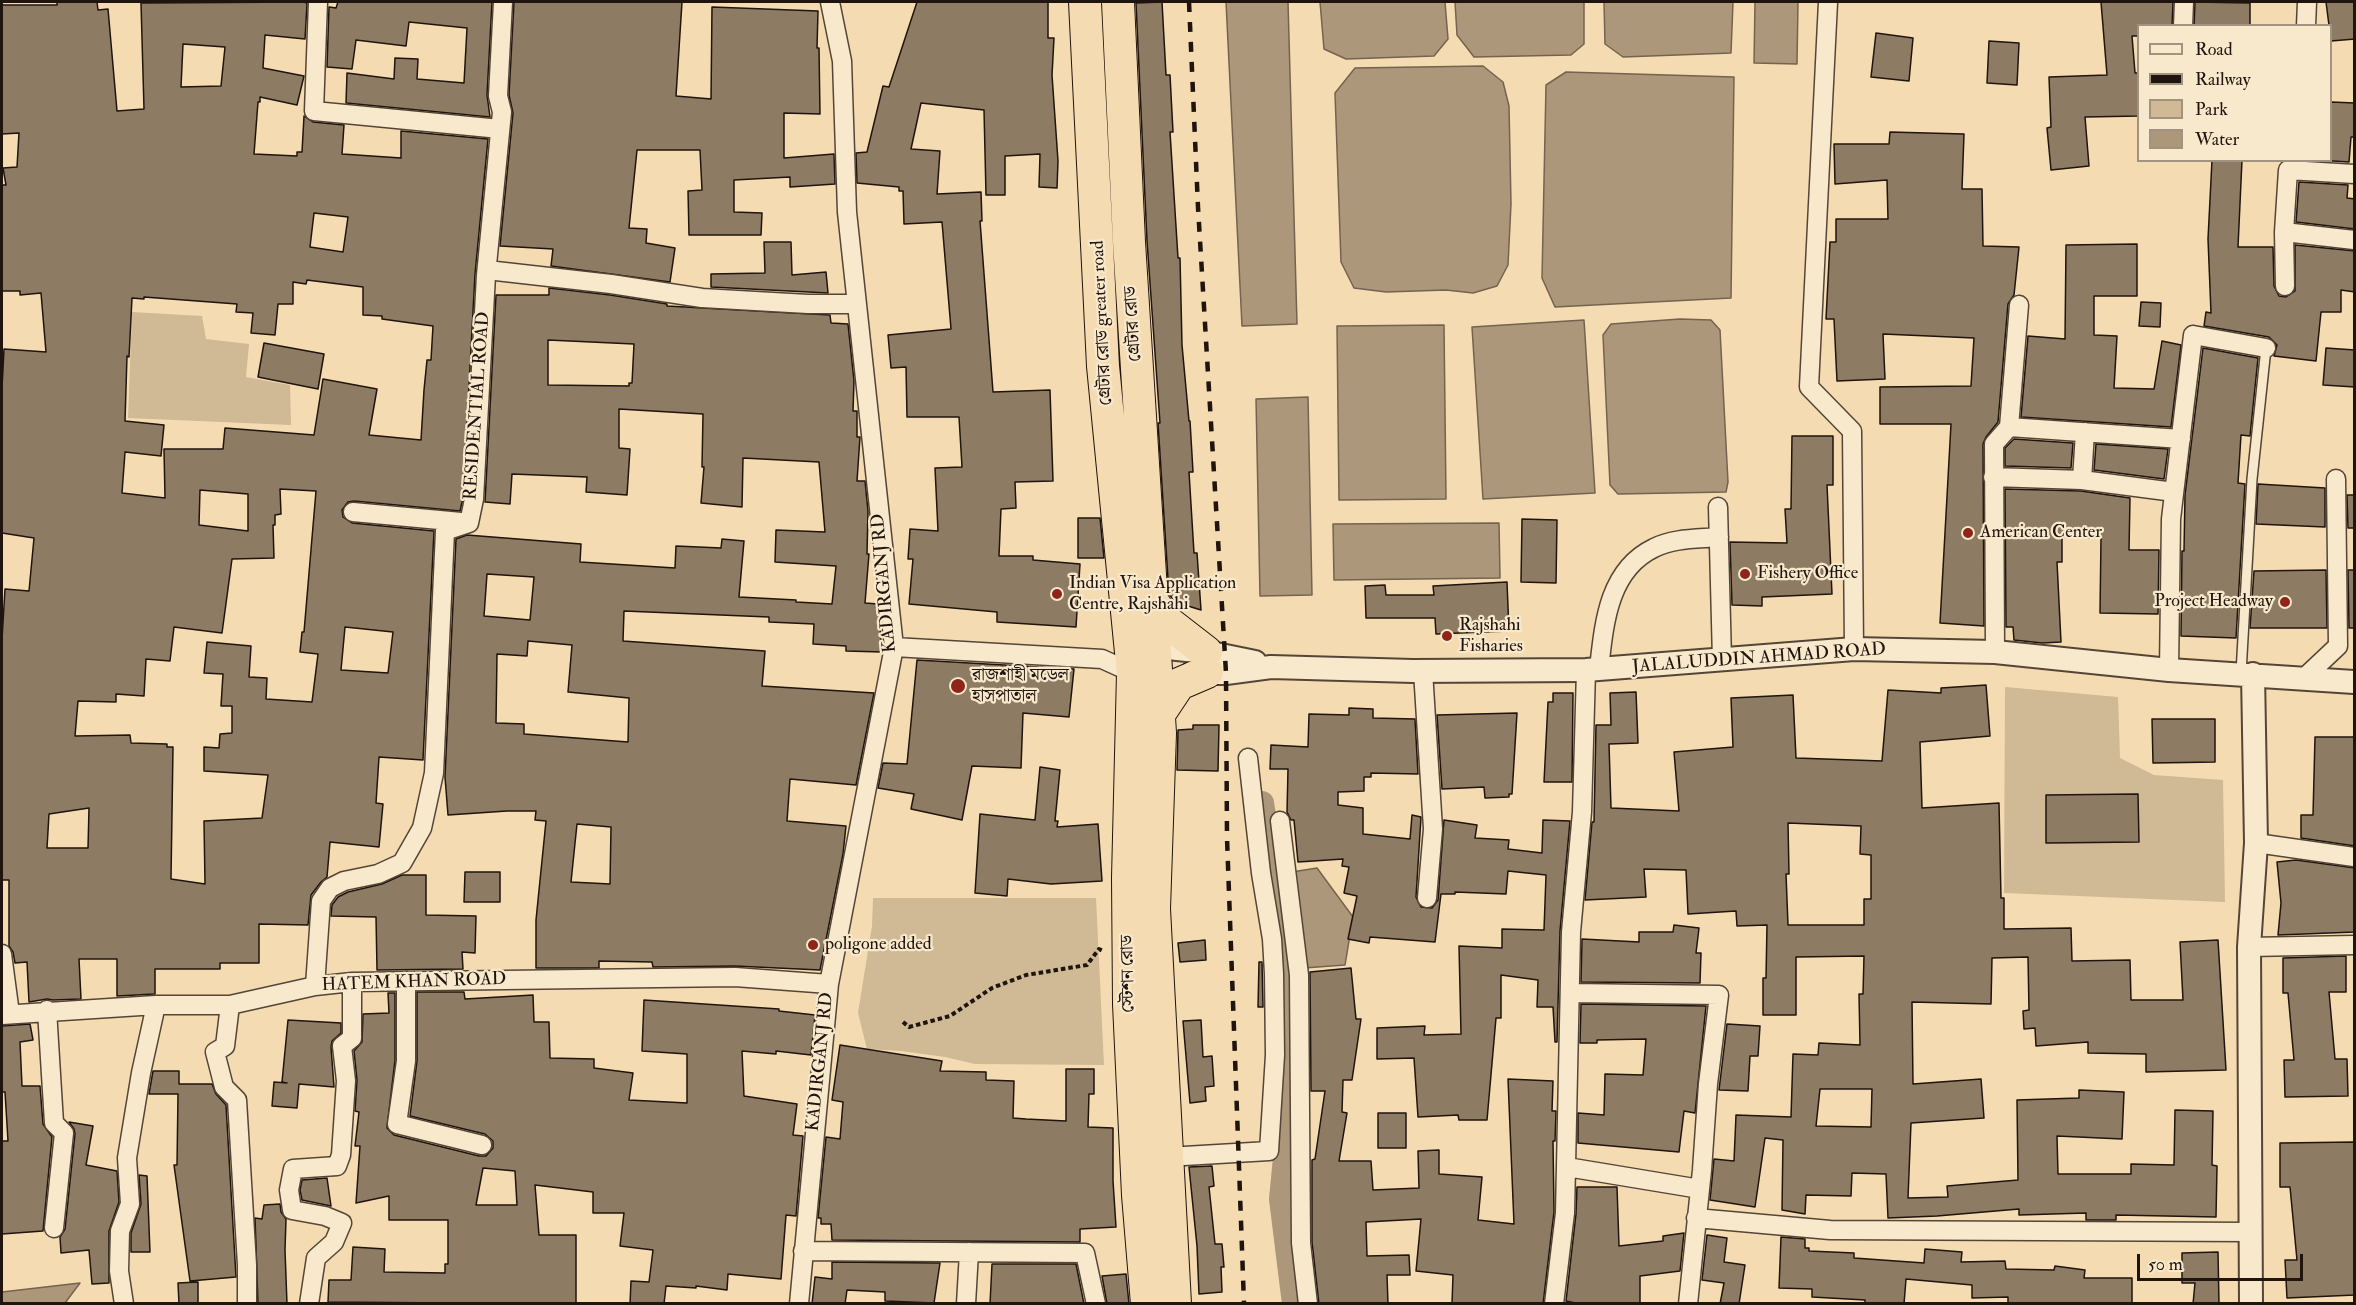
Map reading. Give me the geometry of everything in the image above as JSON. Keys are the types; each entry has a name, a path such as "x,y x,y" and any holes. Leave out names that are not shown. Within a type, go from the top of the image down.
{"highway":[{"name":"গ্রেটার রোড greater road","path":"1085,2 1104,366 1144,659"},
{"name":"গ্রেটার রোড","path":"1119,2 1129,242 1152,601 1144,659"},
{"path":"1152,601 1166,621 1207,662 1179,684 1159,714"},
{"name":"স্টেশন রোড","path":"1144,659 1159,714 1154,909 1175,1304"},
{"name":"স্টেশন রোড","path":"1144,659 1128,878 1129,1004 1138,1195 1147,1304"}],"street":[{"path":"318,2 314,111 500,129"},
{"name":"RESIDENTIAL ROAD","path":"315,986 321,901 330,888 402,863 422,828 434,773 445,531 469,523 474,499 487,270 502,112 498,96 498,76 502,2"},
{"name":"KADIRGANJ RD","path":"800,1304 829,984 894,647 847,212 842,61 830,2"},
{"path":"1828,2 1809,387 1852,431 1854,649"},
{"path":"2183,24 2184,2"},
{"path":"2306,24 2307,2"},
{"path":"2285,286 2284,232 2288,170 2355,174"},
{"path":"2284,232 2355,240"},
{"path":"487,270 611,284 702,298 808,304 856,304"},
{"path":"1995,652 1994,444 2009,427 2019,305"},
{"path":"2169,670 2171,519 2193,335 2266,348"},
{"path":"2009,427 2181,439"},
{"path":"2082,480 2085,432"},
{"path":"1993,477 2082,480 2174,492"},
{"path":"2304,678 2338,646 2336,479"},
{"path":"1718,507 1722,660"},
{"path":"353,512 469,523"},
{"path":"1554,1304 1565,1213 1571,932 1593,670 1609,603 1617,583 1632,563 1655,547 1678,541 1719,537"},
{"path":"894,647 1102,659 1144,659"},
{"name":"JALALUDDIN AHMAD ROAD","path":"1144,659 1271,667 1423,671 1593,670 1854,649 1995,652 2169,670 2355,682"},
{"path":"1102,659 1144,659"},
{"path":"1423,671 1433,829 1427,898"},
{"path":"2247,674 2256,843 2249,947 2251,1304"},
{"path":"1167,1157 1269,1151 1275,1055 1274,974 1272,939 1261,873 1248,758"},
{"path":"1280,821 1299,975 1301,1242 1308,1304"},
{"path":"2256,843 2355,857"},
{"path":"2249,947 2355,945"},
{"path":"2,954 6,1015"},
{"path":"1274,974 1299,975"},
{"name":"HATEM KHAN ROAD","path":"6,1015 47,1010 156,1005 230,1005 315,986 352,982 735,977 829,984"},
{"path":"406,981 406,1061 397,1124 482,1145"},
{"path":"309,1304 316,1258 334,1242 342,1223 325,1216 292,1210 289,1190 293,1168 337,1166 340,1155 346,1081 342,1046 352,1038 352,982"},
{"path":"1570,993 1719,995 1708,1084 1688,1304"},
{"path":"124,1304 119,1271 120,1231 130,1204 127,1158 141,1073 156,1005"},
{"path":"230,1005 225,1046 215,1052 224,1087 237,1100 247,1265 247,1304"},
{"path":"47,1010 54,1123 64,1133 54,1228"},
{"path":"1275,1055 1299,1056"},
{"path":"1567,1167 1700,1188"},
{"path":"1696,1218 1830,1230 2251,1232"},
{"path":"803,1251 1085,1253 1096,1304"},
{"path":"966,1304 969,1252"}],"lane":[{"path":"2247,674 2252,479 2266,348"}],"path":[{"path":"903,1023 909,1026 950,1016 992,988 1026,975 1087,965 1099,949 1129,960"}],"green space":[{"path":"132,312 202,316 206,339 249,344 246,377 290,385 291,425 128,418"},
{"path":"2005,687 2118,697 2120,758 2154,775 2223,780 2225,902 2004,893"},
{"path":"873,898 1096,898 1104,1065 975,1064 945,1057 867,1049 858,1013 872,926"}],"water":[{"path":"1226,2 1288,2 1297,324 1242,326"},
{"path":"1320,2 1445,2 1448,39 1434,56 1346,59 1324,49"},
{"path":"1455,2 1584,2 1584,44 1571,55 1474,57 1457,35"},
{"path":"1604,2 1733,2 1731,53 1623,57 1605,44"},
{"path":"1755,2 1798,2 1797,64 1754,63"},
{"path":"1483,66 1503,82 1509,106 1511,204 1508,265 1497,286 1473,293 1446,290 1386,292 1354,288 1341,262 1335,93 1355,68"},
{"path":"1566,72 1734,77 1731,298 1555,307 1542,278 1546,85"},
{"path":"1680,319 1711,320 1720,330 1728,482 1726,492 1618,494 1610,485 1603,335 1611,324"},
{"path":"1584,320 1595,493 1483,499 1472,327"},
{"path":"1444,325 1446,499 1339,500 1337,326"},
{"path":"1308,397 1312,595 1260,596 1256,399"},
{"path":"1499,523 1500,578 1334,580 1333,524"},
{"path":"1317,868 1353,917 1345,965 1304,968 1292,872"},
{"path":"80,1283 65,1303 2,1303 2,1292"}],"building":[{"path":"57,2 97,2 98,10 108,9 117,111 144,109 141,3 305,2 307,4 305,39 265,35 263,68 304,76 297,105 260,97 254,154 297,156 297,152 302,152 304,116 313,122 344,125 342,154 401,158 401,131 488,139 475,274 463,498 460,511 354,501 348,502 342,510 343,517 352,523 434,531 423,760 379,757 376,803 383,804 379,847 330,842 327,877 311,895 308,925 259,924 259,963 220,963 220,969 155,969 155,994 117,996 117,959 79,959 81,999 47,999 29,1002 27,962 15,963 9,946 9,880 2,880 2,639 5,589 29,591 34,538 2,533 2,388 4,349 46,352 41,293 20,295 20,291 2,291 2,185 6,185 3,168 17,167 19,133 2,134 2,5 57,5","holes":["183,44 225,47 221,86 181,87","314,213 348,217 343,252 310,247","307,280 363,287 363,315 382,316 382,319 433,326 431,360 427,360 421,440 369,435 377,389 323,379 314,435 225,428 223,449 164,449 165,498 122,493 125,452 161,456 164,425 125,421 132,298 237,304 236,312 253,313 251,333 275,335 278,304 293,304 293,282 306,284","280,489 316,491 304,632 302,632 300,652 318,654 312,702 266,699 267,678 249,677 251,646 207,642 204,673 223,674 221,706 232,706 232,733 220,734 219,748 204,747 204,771 268,775 262,818 204,821 205,884 171,879 173,747 167,747 167,744 131,743 130,735 75,736 78,701 116,702 116,694 144,696 146,659 170,661 174,627 222,633 232,559 274,558 275,515 281,514","200,490 248,494 248,531 199,525","345,627 393,632 388,673 341,670","89,808 88,848 47,848 49,814"]},
{"path":"338,2 492,2 487,95 490,117 346,103 347,73 394,79 395,58 418,59 417,79 464,83 467,28 409,22 406,46 356,40 352,69 327,67 329,7 336,8"},
{"path":"514,2 682,2 676,96 711,99 712,7 818,11 820,114 784,113 784,158 834,154 835,184 790,187 790,177 734,180 734,212 762,213 761,235 689,235 688,191 702,190 700,150 637,150 629,228 647,229 646,243 675,248 670,282 551,266 553,249 500,246 513,113 509,95"},
{"path":"917,2 1048,2 1048,38 1054,38 1052,75 1058,161 1057,188 1039,187 1040,154 1005,156 1005,195 986,195 984,110 921,103 911,149 940,151 937,194 981,192 982,221 980,221 993,392 1050,390 1053,481 1015,482 1016,508 1001,509 999,556 1033,556 1033,560 1080,564 1076,627 997,622 997,612 909,604 913,559 908,559 910,529 938,531 935,468 962,467 959,417 907,417 906,367 891,368 888,335 951,329 942,222 904,224 903,191 899,191 899,187 857,183 856,153 867,152 883,86 889,87"},
{"path":"1162,2 1166,75 1170,75 1173,132 1170,132 1178,258 1180,258 1182,345 1193,472 1189,472 1194,553 1197,553 1201,610 1175,602 1169,594 1158,423 1160,423 1147,241 1136,3"},
{"path":"2101,2 2173,2 2172,24 2137,24 2137,36 2132,36 2135,73 2137,73 2137,116 2085,117 2089,166 2051,170 2047,128 2051,127 2049,77 2107,75"},
{"path":"2195,2 2250,3 2250,24 2194,24"},
{"path":"2326,2 2355,2 2355,39 2332,41 2332,24 2329,24"},
{"path":"1876,33 1913,38 1909,81 1871,77"},
{"path":"1989,41 2019,43 2017,85 1987,83"},
{"path":"2332,102 2355,103 2355,137 2351,137 2349,162 2332,161"},
{"path":"1890,132 1964,134 1962,189 1982,189 1983,246 2019,247 2014,295 2008,304 1998,422 1983,444 1984,626 1940,623 1951,424 1880,424 1880,387 1971,386 1974,338 1883,334 1885,379 1837,381 1834,319 1826,319 1830,242 1836,242 1836,219 1888,219 1887,180 1835,184 1834,144 1889,144"},
{"path":"2212,162 2242,162 2238,247 2273,247 2274,286 2279,296 2286,297 2295,291 2295,245 2355,251 2355,292 2341,290 2341,312 2321,312 2316,361 2274,356 2277,345 2269,337 2204,326 2206,312 2211,313 2208,239"},
{"path":"2299,182 2348,185 2347,198 2355,199 2355,229 2296,222"},
{"path":"764,242 791,242 792,275 826,272 828,293 711,287 711,274 765,273"},
{"path":"2137,244 2137,296 2094,296 2094,335 2117,336 2114,388 2154,389 2162,341 2181,345 2171,427 2021,417 2028,336 2065,339 2066,245"},
{"path":"549,288 610,295 667,304 667,306 830,315 831,323 848,324 854,381 853,411 857,411 857,437 860,437 857,481 865,481 868,511 867,554 869,554 865,603 878,604 882,652 846,651 846,646 813,644 814,624 769,622 769,617 624,611 623,641 765,651 762,686 874,693 856,785 790,779 787,821 846,826 843,854 820,970 735,966 653,967 652,962 599,961 599,968 536,968 536,920 546,821 535,820 536,811 448,815 445,777 456,539 467,535 581,544 580,562 675,568 676,546 721,548 722,539 744,541 739,597 832,604 836,566 775,562 776,530 825,532 819,462 743,458 742,507 701,503 704,467 702,467 703,414 619,409 619,448 630,449 627,495 586,492 587,477 512,474 510,504 485,502 496,295 549,295","holes":["548,340 634,344 632,383 629,383 629,386 548,385","487,574 534,577 530,620 484,616","528,641 572,645 568,692 629,698 628,742 524,734 524,724 496,723 497,654 527,656","577,824 611,827 610,884 571,882"]},
{"path":"2141,302 2161,303 2160,327 2139,326"},
{"path":"264,343 324,354 318,389 258,377"},
{"path":"2203,348 2258,358 2250,436 2241,435 2238,483 2245,484 2236,638 2181,636 2185,495"},
{"path":"2326,348 2355,350 2355,387 2323,385"},
{"path":"1792,436 1833,436 1833,485 1827,485 1832,594 1762,597 1762,606 1732,605 1730,542 1787,543 1785,509 1791,509"},
{"path":"2014,439 2073,443 2071,468 2005,466 2005,448"},
{"path":"2096,444 2168,449 2164,479 2094,470"},
{"path":"2258,484 2325,488 2325,527 2256,524"},
{"path":"2005,489 2081,491 2130,498 2129,550 2159,550 2158,614 2100,613 2101,538 2062,537 2062,562 2057,562 2061,642 2042,643 2014,640 2013,627 2006,627"},
{"path":"2347,495 2355,495 2355,528 2348,528"},
{"path":"1078,518 1100,518 1104,558 1078,558"},
{"path":"1522,519 1557,520 1556,583 1521,582"},
{"path":"2326,570 2327,628 2250,628 2254,571"},
{"path":"2348,570 2355,570 2355,628 2349,628"},
{"path":"1507,582 1509,631 1436,634 1435,618 1366,618 1365,586 1385,585 1386,595 1434,595 1433,586"},
{"path":"917,660 1074,669 1069,717 1023,713 1021,768 972,766 962,820 911,809 914,794 878,788 883,763 907,764"},
{"path":"1986,685 1990,736 1920,742 1922,808 1999,803 2004,929 2071,928 2072,961 2130,960 2131,1000 2183,1000 2180,942 2218,940 2226,1070 2146,1072 2146,1054 2088,1053 2088,1042 2036,1046 2035,1028 2024,1029 2023,1011 2029,1010 2028,957 1992,958 1991,1004 1912,1002 1913,1084 1981,1079 1984,1118 1911,1123 1908,1198 1948,1197 1947,1186 2018,1180 2017,1100 2079,1098 2079,1090 2124,1092 2122,1139 2057,1136 2058,1174 2131,1174 2131,1164 2174,1165 2175,1110 2213,1111 2212,1165 2217,1166 2216,1217 2116,1215 2116,1220 2086,1220 2086,1213 2019,1215 2019,1209 1888,1218 1886,1174 1852,1173 1851,1196 1806,1195 1805,1214 1782,1210 1783,1140 1765,1138 1755,1207 1710,1200 1714,1159 1734,1161 1736,1115 1791,1117 1793,1054 1818,1055 1819,1043 1860,1045 1859,994 1863,994 1864,956 1796,957 1796,1015 1763,1015 1767,925 1737,926 1736,911 1688,914 1686,870 1644,869 1646,897 1585,900 1592,822 1594,822 1596,725 1611,725 1610,693 1636,692 1638,743 1609,744 1611,808 1679,811 1674,752 1733,747 1731,698 1793,695 1796,758 1882,761 1888,690 1941,693 1941,688","holes":["1788,823 1861,826 1860,854 1871,855 1871,899 1864,899 1864,925 1788,925 1786,874 1789,874","1820,1089 1872,1089 1871,1127 1816,1126"]},
{"path":"1553,693 1573,693 1572,782 1544,782 1548,702 1553,702"},
{"path":"1349,708 1373,709 1373,718 1415,719 1418,774 1371,773 1371,777 1364,777 1364,791 1338,792 1338,805 1363,808 1363,834 1410,839 1412,815 1421,817 1416,897 1421,907 1432,908 1438,900 1444,820 1477,825 1475,838 1509,840 1508,849 1542,853 1543,820 1570,821 1560,931 1557,1042 1555,1042 1553,1007 1537,1007 1538,980 1501,975 1501,1018 1496,1018 1487,1120 1459,1120 1458,1115 1418,1117 1414,1058 1377,1059 1377,1028 1425,1026 1424,1035 1461,1034 1459,946 1502,948 1502,929 1544,930 1546,875 1508,871 1506,894 1455,892 1455,894 1441,894 1435,942 1370,937 1369,943 1348,939 1357,896 1344,893 1349,867 1342,866 1343,859 1298,862 1294,820 1291,820 1287,812 1288,769 1270,769 1271,745 1308,747 1309,714 1349,715"},
{"path":"1517,713 1512,794 1509,794 1509,797 1485,798 1484,787 1442,789 1437,715"},
{"path":"2152,719 2215,719 2215,762 2153,763"},
{"path":"1193,725 1219,725 1218,771 1177,770 1178,730 1193,729"},
{"path":"2315,737 2355,737 2355,846 2301,838 2301,815 2313,815"},
{"path":"1040,767 1060,770 1055,821 1058,821 1057,827 1098,824 1102,881 1051,884 1008,879 1007,896 975,893 980,814 1035,820"},
{"path":"2138,794 2139,842 2046,843 2046,795"},
{"path":"2296,860 2355,868 2355,932 2278,935 2281,903 2277,862"},
{"path":"465,872 500,872 500,902 464,902"},
{"path":"402,875 426,875 426,915 476,916 475,953 462,952 463,969 377,970 376,917 331,916 332,905 338,897 348,892 382,884"},
{"path":"1674,925 1699,928 1696,953 1701,953 1700,983 1581,982 1582,939 1639,942 1639,932 1673,932"},
{"path":"1205,940 1206,960 1180,962 1178,943"},
{"path":"2346,956 2346,992 2329,992 2335,1059 2347,1059 2348,1096 2285,1097 2284,1060 2294,1060 2288,993 2283,993 2283,958"},
{"path":"1259,962 1262,962 1263,1007 1258,1007"},
{"path":"1351,968 1356,1019 1361,1019 1352,1080 1343,1080 1342,1112 1347,1113 1339,1161 1371,1161 1373,1190 1419,1188 1418,1151 1439,1150 1439,1174 1482,1177 1478,1220 1514,1224 1508,1079 1553,1081 1552,1111 1556,1111 1555,1141 1553,1141 1554,1212 1543,1304 1452,1304 1453,1275 1416,1271 1421,1219 1366,1222 1367,1256 1409,1255 1410,1275 1387,1275 1388,1304 1319,1304 1312,1242 1312,1160 1315,1159 1325,1091 1311,1091 1310,972"},
{"path":"417,992 464,992 465,999 533,995 534,1022 549,1022 550,1058 594,1059 594,1068 633,1073 629,1100 687,1103 687,1054 642,1051 644,1000 779,1009 779,1011 815,1015 811,1055 776,1051 776,1054 742,1051 744,1096 797,1104 793,1135 803,1136 796,1216 786,1215 781,1279 728,1274 727,1290 696,1286 696,1288 666,1286 664,1304 630,1304 631,1281 649,1282 653,1250 620,1246 624,1213 593,1213 593,1192 535,1185 539,1235 576,1235 576,1304 328,1302 329,1280 351,1280 353,1247 385,1249 384,1272 445,1273 445,1264 448,1264 448,1220 389,1220 389,1196 356,1203 360,1146 355,1146 359,1112 355,1111 357,1080 354,1051 362,1042 363,1014 389,1013 388,993 395,993 395,1060 387,1128 394,1135 479,1156 486,1156 493,1148 493,1141 485,1134 410,1116 417,1061","holes":["483,1168 515,1171 517,1205 476,1205"]},
{"path":"1581,1004 1706,1006 1695,1113 1684,1111 1679,1152 1578,1143 1578,1113 1604,1115 1605,1074 1643,1075 1646,1039 1597,1040 1597,1043 1580,1043"},
{"path":"288,1020 341,1023 341,1033 332,1041 331,1047 334,1087 299,1084 297,1108 272,1106 274,1082 287,1083 282,1082"},
{"path":"1201,1020 1203,1057 1212,1056 1214,1086 1205,1087 1206,1101 1190,1103 1183,1021"},
{"path":"30,1024 33,1040 20,1042 22,1086 40,1086 43,1124 52,1137 43,1231 2,1234 2,1141 8,1141 5,1092 2,1092 2,1026"},
{"path":"1727,1024 1760,1026 1758,1056 1750,1056 1748,1091 1719,1090"},
{"path":"840,1045 942,1061 940,1071 986,1072 986,1080 1014,1081 1013,1118 1066,1121 1066,1069 1094,1069 1094,1094 1089,1094 1088,1127 1113,1128 1116,1227 1080,1229 1080,1242 832,1240 831,1224 821,1224 821,1218 818,1218 826,1137 840,1139 843,1102 832,1100"},
{"path":"153,1071 179,1071 179,1084 212,1084 216,1094 226,1105 236,1277 190,1281 174,1165 177,1165 178,1094 149,1094"},
{"path":"1378,1113 1406,1113 1406,1148 1378,1148"},
{"path":"69,1122 93,1126 86,1165 117,1171 119,1202 109,1231 109,1283 92,1284 89,1250 61,1253 60,1237 65,1229 75,1134"},
{"path":"2355,1142 2355,1295 2287,1298 2285,1260 2297,1260 2290,1187 2280,1187 2280,1143"},
{"path":"1212,1166 1214,1186 1209,1187 1215,1244 1222,1244 1224,1267 1221,1267 1222,1292 1199,1294 1189,1167"},
{"path":"139,1175 147,1176 150,1252 131,1252 131,1233 141,1204"},
{"path":"327,1178 331,1206 302,1200 300,1190 302,1180"},
{"path":"1577,1187 1617,1187 1619,1246 1663,1241 1663,1236 1684,1233 1680,1271 1640,1276 1640,1303 1580,1304 1566,1301"},
{"path":"280,1204 281,1212 286,1219 287,1304 258,1304 255,1218 262,1219 264,1205"},
{"path":"1707,1235 1727,1238 1724,1262 1745,1265 1739,1304 1720,1304 1724,1283 1702,1280"},
{"path":"1781,1237 1805,1239 1805,1248 1809,1248 1809,1251 1854,1253 1854,1258 1924,1263 1925,1249 1962,1252 1961,1262 2005,1261 2006,1269 2054,1270 2055,1266 2085,1270 2084,1278 2132,1278 2132,1304 2008,1304 2008,1297 1972,1298 1972,1285 1906,1279 1904,1304 1865,1304 1865,1300 1812,1297 1812,1289 1779,1288"},
{"path":"2218,1252 2219,1304 2193,1304 2195,1283 2182,1283 2182,1253"},
{"path":"832,1262 940,1263 934,1303 885,1301 885,1292 847,1290 845,1304 812,1304 815,1277 832,1279"},
{"path":"992,1264 1076,1264 1084,1304 990,1304"},
{"path":"1126,1274 1129,1304 1107,1304 1102,1276"},
{"path":"198,1282 198,1304 179,1304 178,1283"}],"waterway":[{"path":"1262,803 1283,935 1290,1005 1291,1096 1281,1199 1294,1304"}],"railway":[{"path":"1189,2 1198,207 1226,673 1227,838 1244,1304"}],"place":[{"name":"American Center","path":"1968,533"},
{"name":"Fishery Office","path":"1745,574"},
{"name":"Indian Visa Application Centre, Rajshahi","path":"1057,594"},
{"name":"Project Headway","path":"2285,602"},
{"name":"Rajshahi Fisharies","path":"1447,636"},
{"name":"রাজশাহী মডেল হাসপাতাল","path":"958,686"},
{"name":"poligone added","path":"813,945"}]}
